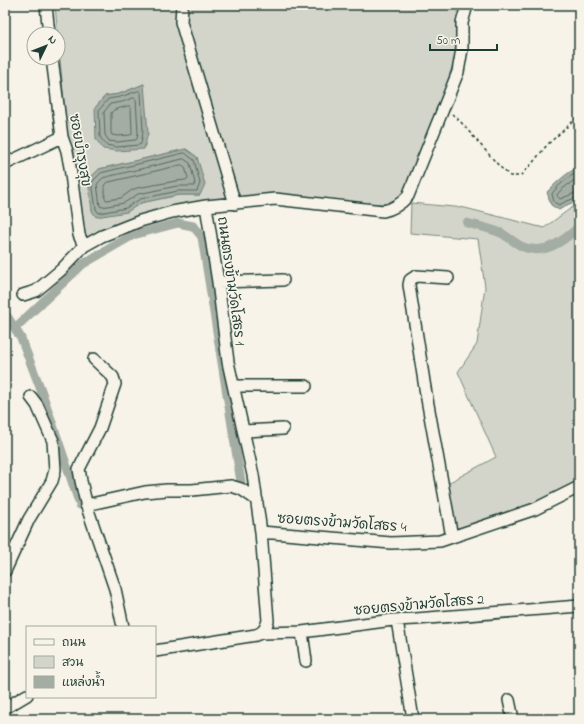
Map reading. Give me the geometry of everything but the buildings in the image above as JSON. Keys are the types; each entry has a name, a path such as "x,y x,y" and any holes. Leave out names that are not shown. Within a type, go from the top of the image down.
{"street":[{"path":"46,5 48,26"},
{"path":"182,5 181,22 235,204"},
{"name":"ถนนตรงข้ามวัดโสธร 1","path":"262,633 268,621 261,532 253,475 228,362 218,282 206,206 275,199 383,212 390,210 403,202 408,196 458,72 462,48 462,23 467,5"},
{"name":"ซอยบำรุงสุข","path":"53,66 62,137 67,151 70,167 79,235 84,246"},
{"path":"5,164 62,137"},
{"path":"23,295 36,291 61,270 84,246 102,236 140,221 172,212 206,206"},
{"path":"448,278 416,276 410,280 409,285 425,388 452,537"},
{"path":"218,282 283,280"},
{"path":"94,359 113,377 115,384 100,428 79,469 80,482 86,505 115,588 123,626"},
{"path":"234,386 306,386"},
{"path":"5,571 29,519 52,481 55,470 53,442 37,404 31,397"},
{"path":"244,431 283,429"},
{"path":"86,505 144,492 192,490 231,486 240,489 256,500"},
{"name":"ซอยตรงข้ามวัดโสธร 4","path":"261,532 390,543 440,541 535,509 579,487"},
{"name":"ซอยตรงข้ามวัดโสธร 2","path":"262,633 302,632 397,620 579,606"},
{"path":"397,620 413,719"},
{"path":"302,632 306,661"},
{"path":"156,651 262,633"},
{"path":"5,708 26,696"},
{"path":"509,700 513,719"}],"path":[{"path":"443,109 459,120 499,166 510,176 520,176 547,144 579,116"}],"green space":[{"path":"55,5 473,5 451,70 411,203 372,204 217,199 84,238 70,167 61,66 66,66 66,26 57,26","holes":["144,84 95,108 105,96 119,94","186,149 197,157 200,195 179,195 140,203 99,169"]},
{"path":"411,203 465,208 544,228 571,208 579,206 579,485 456,530 448,483 496,457 458,372 477,344 485,287 478,239 410,233"}],"water":[{"path":"144,84 148,133 144,149 117,151 103,149 96,139 95,108 105,96 119,94"},
{"path":"186,149 197,157 205,184 200,195 179,195 141,203 127,212 96,217 92,211 88,180 99,169"},
{"path":"579,167 579,201 569,204 559,210 551,205 547,192 558,181"}],"waterway":[{"path":"15,328 83,264 133,235 178,223 193,226 202,237 241,482"},
{"path":"467,223 499,232 521,246 538,250 553,246 579,227"},
{"path":"5,313 21,338 41,390 80,505"}]}
